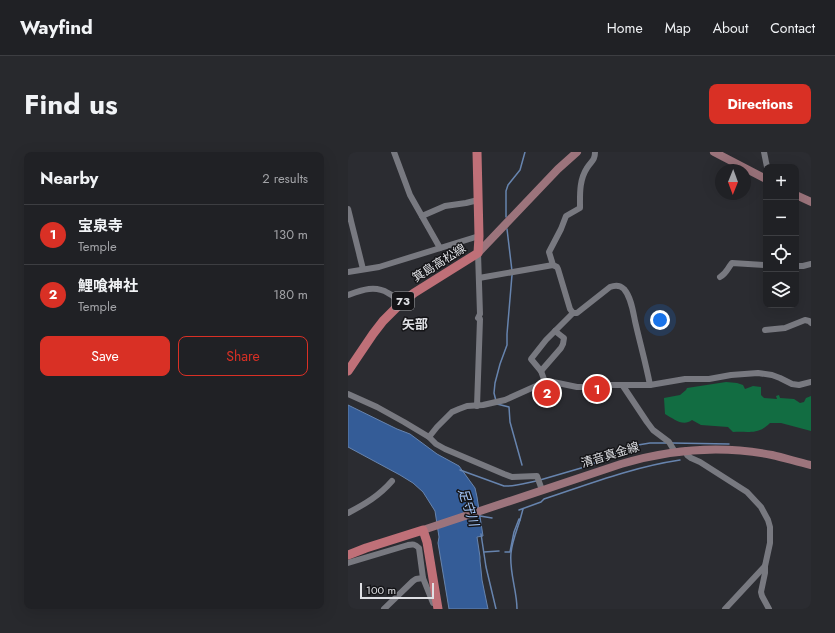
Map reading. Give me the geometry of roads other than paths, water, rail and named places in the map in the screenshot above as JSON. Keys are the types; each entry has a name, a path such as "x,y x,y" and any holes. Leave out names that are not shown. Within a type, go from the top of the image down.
{"main road":[{"name":"箕島高松線","path":"348,371 378,328 398,305 414,293 478,253 477,152"},
{"path":"478,253 558,169 577,152"},
{"path":"714,152 763,177"},
{"path":"799,196 811,202"},
{"name":"清音真金線","path":"427,528 494,506 540,483 655,455 672,446 686,450 721,449 747,451 773,455 811,465"},
{"path":"348,555 427,528 427,542 437,605"}],"street":[{"path":"394,152 410,195 440,248"},
{"path":"573,313 570,309 557,267 553,265 549,252 566,216 580,208 580,186 587,168 593,162 595,152"},
{"path":"764,152 766,164"},
{"path":"422,216 445,206 478,200"},
{"path":"348,209 363,270"},
{"path":"348,272 379,267 479,236"},
{"path":"477,406 480,319 478,318 480,314 478,253"},
{"path":"720,277 726,272 732,263 763,265"},
{"path":"799,266 811,264"},
{"path":"479,278 553,265"},
{"path":"545,382 541,371 531,359 546,340 573,313 577,313 610,287 620,286 624,288 631,304 650,385"},
{"path":"348,295 371,288 379,289 394,297 398,305"},
{"path":"765,330 785,328 805,320 811,323"},
{"path":"541,371 563,344 564,338 555,331"},
{"path":"429,437 452,412 467,406 477,406 505,400 545,382 553,382 577,387 650,385 685,379 709,379 731,374 758,373 772,375 792,384 811,382"},
{"path":"623,386 653,430 672,446"},
{"path":"348,394 377,407 404,422 429,437 436,444 445,449 512,477 537,476 540,483"},
{"path":"686,450 687,455 691,458 700,462 747,492 761,507 768,520 771,534 761,592 769,609"},
{"path":"348,513 370,501 384,490 392,481"},
{"path":"348,563 412,544 416,545 419,548 423,578 433,603 437,605"},
{"path":"725,609 765,566"},
{"path":"384,609 413,581 423,578"}],"water":[{"name":"足守川","path":"348,405 410,434 437,454 459,466 475,488 483,536 477,537 482,580 488,609 449,609 438,543 439,537 435,511 423,492 413,483 348,447"}],"waterway":[{"path":"506,217 506,191 508,185 520,170 525,152"},
{"path":"507,229 512,271"},
{"path":"496,401 494,393 495,383 507,345 512,275"},
{"path":"497,404 509,407 510,422 522,465"},
{"path":"540,480 588,466 629,447 650,443 666,443"},
{"path":"672,443 729,444"},
{"path":"519,510 541,502 544,499 611,476 680,460"},
{"path":"460,470 504,486 536,481"},
{"path":"505,552 510,552 514,532 519,519 520,520 523,509"},
{"name":"足守川","path":"480,516 492,518"},
{"path":"517,609 512,574 511,553 520,520"},
{"path":"481,534 486,567 496,609"},
{"path":"484,552 499,551"}],"place":[{"name":"宝泉寺","path":"597,389"},
{"name":"鯉喰神社","path":"547,393"}],"district":[{"name":"矢部","path":"415,324"}]}
